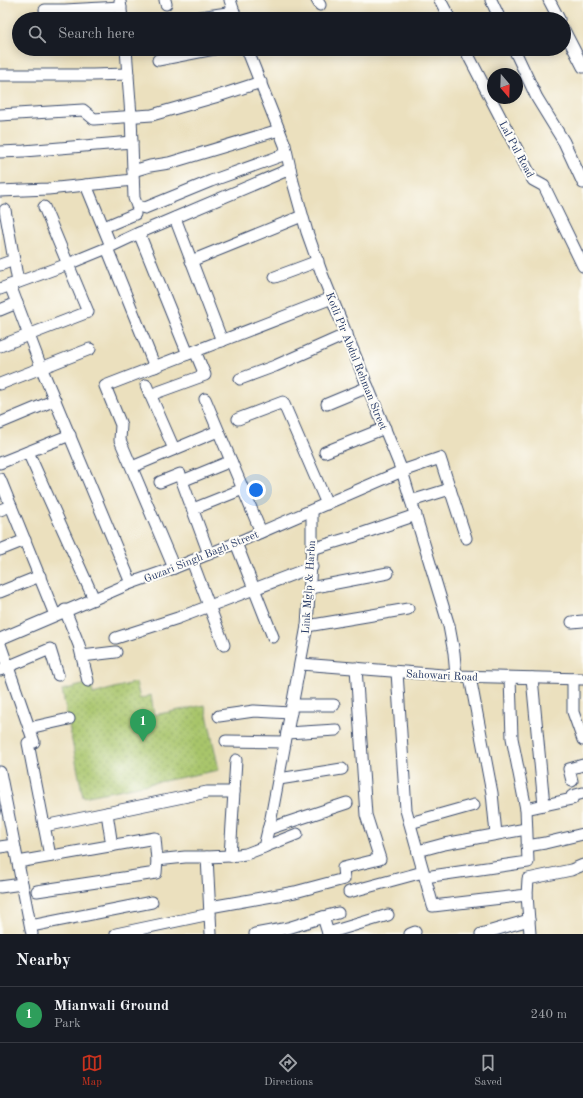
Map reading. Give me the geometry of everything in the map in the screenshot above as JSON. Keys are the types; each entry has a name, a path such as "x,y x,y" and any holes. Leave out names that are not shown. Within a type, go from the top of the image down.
{"street":[{"path":"231,0 234,12"},
{"path":"440,0 446,12"},
{"path":"491,0 497,12"},
{"path":"549,0 555,12"},
{"path":"45,10 65,10 120,4"},
{"path":"571,44 583,67"},
{"path":"127,56 131,116 134,198 137,206 145,208 212,181 286,154"},
{"path":"158,60 178,56"},
{"name":"Kotli Pir Abdul Rehman Street","path":"251,56 279,130 302,216 318,262 402,471 412,501 448,626 454,653 456,676"},
{"name":"Lal Pul Road","path":"469,56 533,180 544,186 583,266"},
{"path":"517,56 537,98 564,142 583,183"},
{"path":"0,75 128,74"},
{"path":"0,115 84,110 94,119 159,113 261,82"},
{"path":"0,191 86,185 133,175 150,166 169,163 279,130"},
{"path":"0,152 132,142"},
{"path":"9,285 68,264 290,169"},
{"path":"86,185 104,227 109,247 155,367"},
{"path":"0,346 88,312 44,207"},
{"path":"5,210 14,260 9,285 131,583"},
{"path":"104,227 135,214"},
{"path":"192,261 302,216"},
{"path":"174,218 222,341"},
{"path":"139,233 192,353 205,375 148,390 174,449"},
{"path":"0,265 14,260"},
{"path":"276,277 318,262"},
{"path":"174,568 120,440 121,425 105,386 332,298"},
{"path":"0,310 17,304"},
{"path":"240,379 275,366 346,334"},
{"path":"0,384 90,349"},
{"path":"327,404 368,387"},
{"path":"205,399 261,532"},
{"path":"0,423 56,400"},
{"path":"238,419 283,402 327,504"},
{"path":"325,452 385,428"},
{"path":"132,467 218,431"},
{"path":"0,463 70,435"},
{"path":"28,452 94,599"},
{"name":"Guzari Singh Bagh Street","path":"0,639 60,612 131,583 210,554 402,471 440,458 450,489"},
{"path":"182,481 231,460"},
{"path":"160,482 180,474 210,554"},
{"path":"0,478 40,576 79,645 88,681"},
{"path":"193,509 243,489"},
{"path":"412,501 450,489 466,538"},
{"path":"0,510 11,506"},
{"name":"Link Mglp & Harbn","path":"264,847 279,779 307,626 312,567 312,511"},
{"path":"312,549 416,515"},
{"path":"0,550 25,540"},
{"path":"236,543 273,637"},
{"path":"192,561 224,645"},
{"path":"116,638 178,618 312,567"},
{"path":"310,588 388,573"},
{"path":"0,592 40,576"},
{"path":"307,626 408,610"},
{"path":"0,644 4,668 34,742 28,743 50,856"},
{"path":"4,668 50,649 58,675"},
{"path":"82,656 116,652"},
{"name":"Sahowari Road","path":"301,664 456,676 578,679"},
{"path":"116,934 210,910 289,893 344,879 343,868 380,859 366,815 356,668"},
{"path":"397,672 406,810 432,906 527,895"},
{"path":"470,676 492,793 496,834"},
{"path":"349,892 424,874 528,862 526,809 512,738 510,678"},
{"path":"532,678 544,805"},
{"path":"578,679 573,712 583,740"},
{"path":"220,716 254,711 334,705"},
{"path":"29,728 69,719"},
{"path":"226,741 286,737 336,730"},
{"path":"230,856 236,760"},
{"path":"572,781 569,769 583,765"},
{"path":"279,779 342,769"},
{"path":"0,772 3,806 18,862 31,930 152,902"},
{"path":"44,826 206,792 234,792"},
{"path":"526,809 572,799 572,796 583,793"},
{"path":"268,829 347,803"},
{"path":"410,823 474,805"},
{"path":"107,813 112,846"},
{"path":"418,851 444,844 526,829"},
{"path":"157,860 246,854 297,834"},
{"path":"527,846 583,834"},
{"path":"18,862 155,838 157,860 156,873 38,891"},
{"path":"0,847 14,845"},
{"path":"207,856 211,934"},
{"path":"530,934 527,895 528,879 571,870 583,865"},
{"path":"0,887 22,884"},
{"path":"255,934 288,928 338,913"},
{"path":"323,917 328,933 388,915"},
{"path":"484,934 529,920"}],"green space":[{"path":"136,682 140,699 151,695 154,715 205,705 219,770 83,797 62,690 91,683 93,694"}],"place":[{"name":"Mianwali Ground","path":"143,742"}]}
